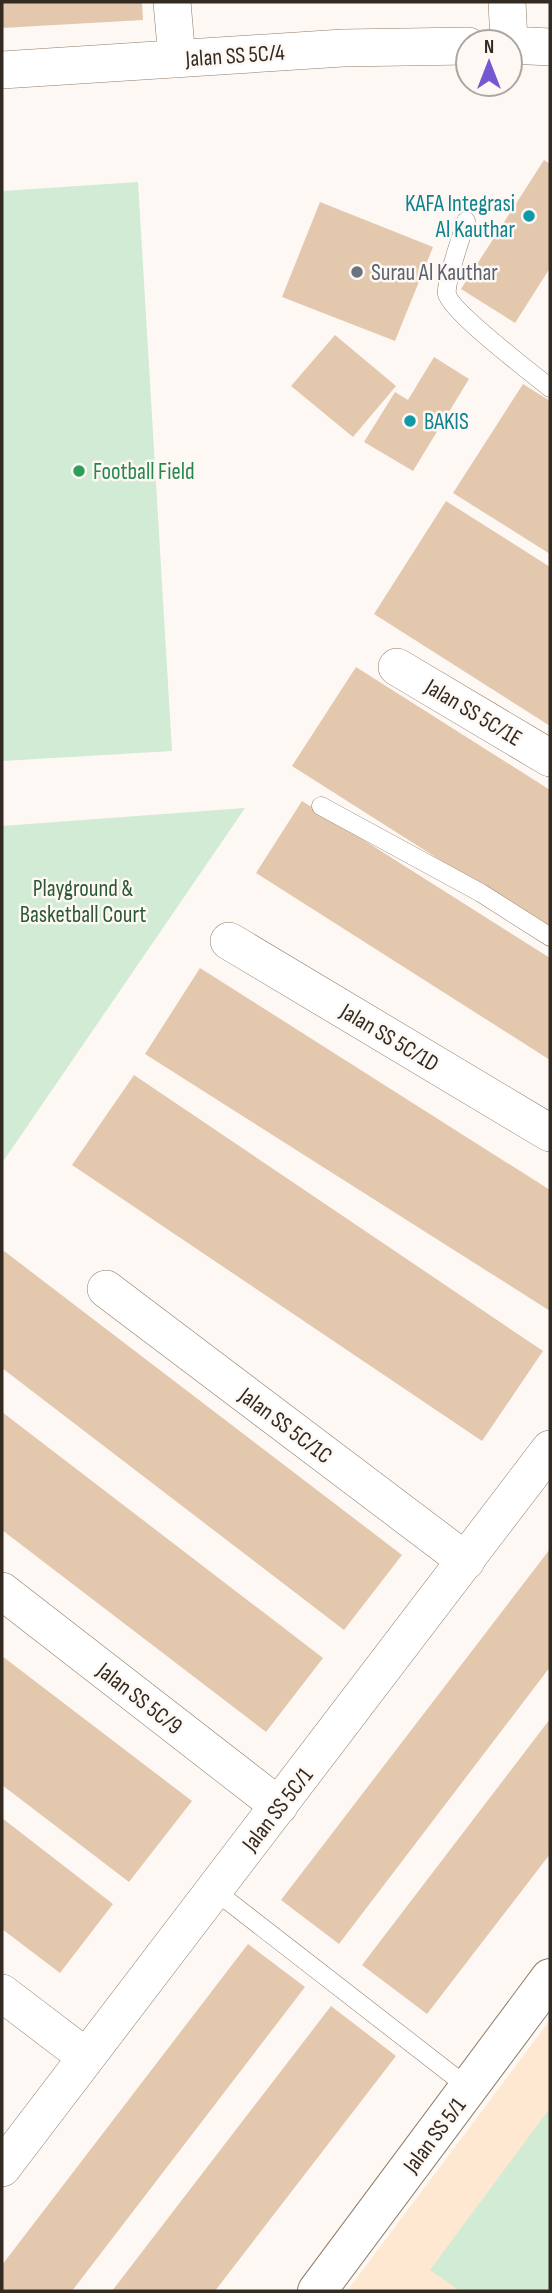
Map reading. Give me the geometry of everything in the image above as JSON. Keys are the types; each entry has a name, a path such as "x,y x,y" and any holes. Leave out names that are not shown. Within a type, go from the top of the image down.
{"street":[{"path":"172,2 177,59"},
{"path":"507,2 509,28"},
{"path":"524,45 550,47"},
{"name":"Jalan SS 5C/4","path":"2,70 343,48 454,46"},
{"name":"Jalan SS 5C/1E","path":"397,667 550,758"},
{"name":"Jalan SS 5C/1D","path":"229,941 550,1133"},
{"name":"Jalan SS 5C/1C","path":"106,1289 466,1562"},
{"name":"Jalan SS 5C/1","path":"2,2168 466,1562 547,1461"},
{"name":"Jalan SS 5C/9","path":"2,1591 279,1806"},
{"name":"Jalan SS 5/1","path":"317,2291 550,1978"},
{"path":"2,1993 86,2057"}],"lane":[{"path":"466,221 447,288 450,300 475,326 550,388"},
{"path":"321,806 481,893 550,937"},
{"path":"214,1890 469,2088"}],"shaded area":[{"path":"550,2020 550,2291 347,2291"}],"green space":[{"name":"Football Field","path":"138,182 172,751 2,761 2,191"},
{"name":"Playground & Basketball Court","path":"245,808 2,1163 2,826"},
{"path":"550,2108 550,2291 460,2291 430,2270"}],"building":[{"path":"2,2 142,2 143,20 2,28"},
{"name":"KAFA Integrasi Al Kauthar","path":"544,160 550,164 550,268 515,323 461,289"},
{"name":"Surau Al Kauthar","path":"320,202 433,247 395,341 282,297"},
{"path":"335,335 396,386 353,437 291,386"},
{"name":"BAKIS","path":"434,357 469,379 413,471 364,442 395,392 408,400"},
{"path":"523,384 550,401 550,554 453,493"},
{"path":"446,501 550,567 550,726 374,614"},
{"path":"356,667 550,790 550,930 292,766"},
{"path":"302,801 550,958 550,1060 256,873"},
{"path":"200,968 550,1190 550,1311 145,1054"},
{"path":"134,1075 543,1351 482,1441 72,1165"},
{"path":"4,1251 402,1555 344,1630 2,1368"},
{"path":"2,1412 323,1658 266,1732 2,1530"},
{"path":"550,1549 550,1667 339,1944 281,1900"},
{"path":"2,1656 192,1801 129,1882 2,1785"},
{"path":"550,1719 550,1854 427,2014 362,1965"},
{"path":"2,1818 113,1904 60,1973 2,1929"},
{"path":"248,1944 305,1987 72,2291 2,2291 2,2265"},
{"path":"331,2006 396,2056 215,2291 112,2291"}],"place":[{"name":"KAFA Integrasi Al Kauthar","path":"529,216"},
{"name":"Surau Al Kauthar","path":"357,272"},
{"name":"BAKIS","path":"410,421"},
{"name":"Football Field","path":"79,471"}]}
